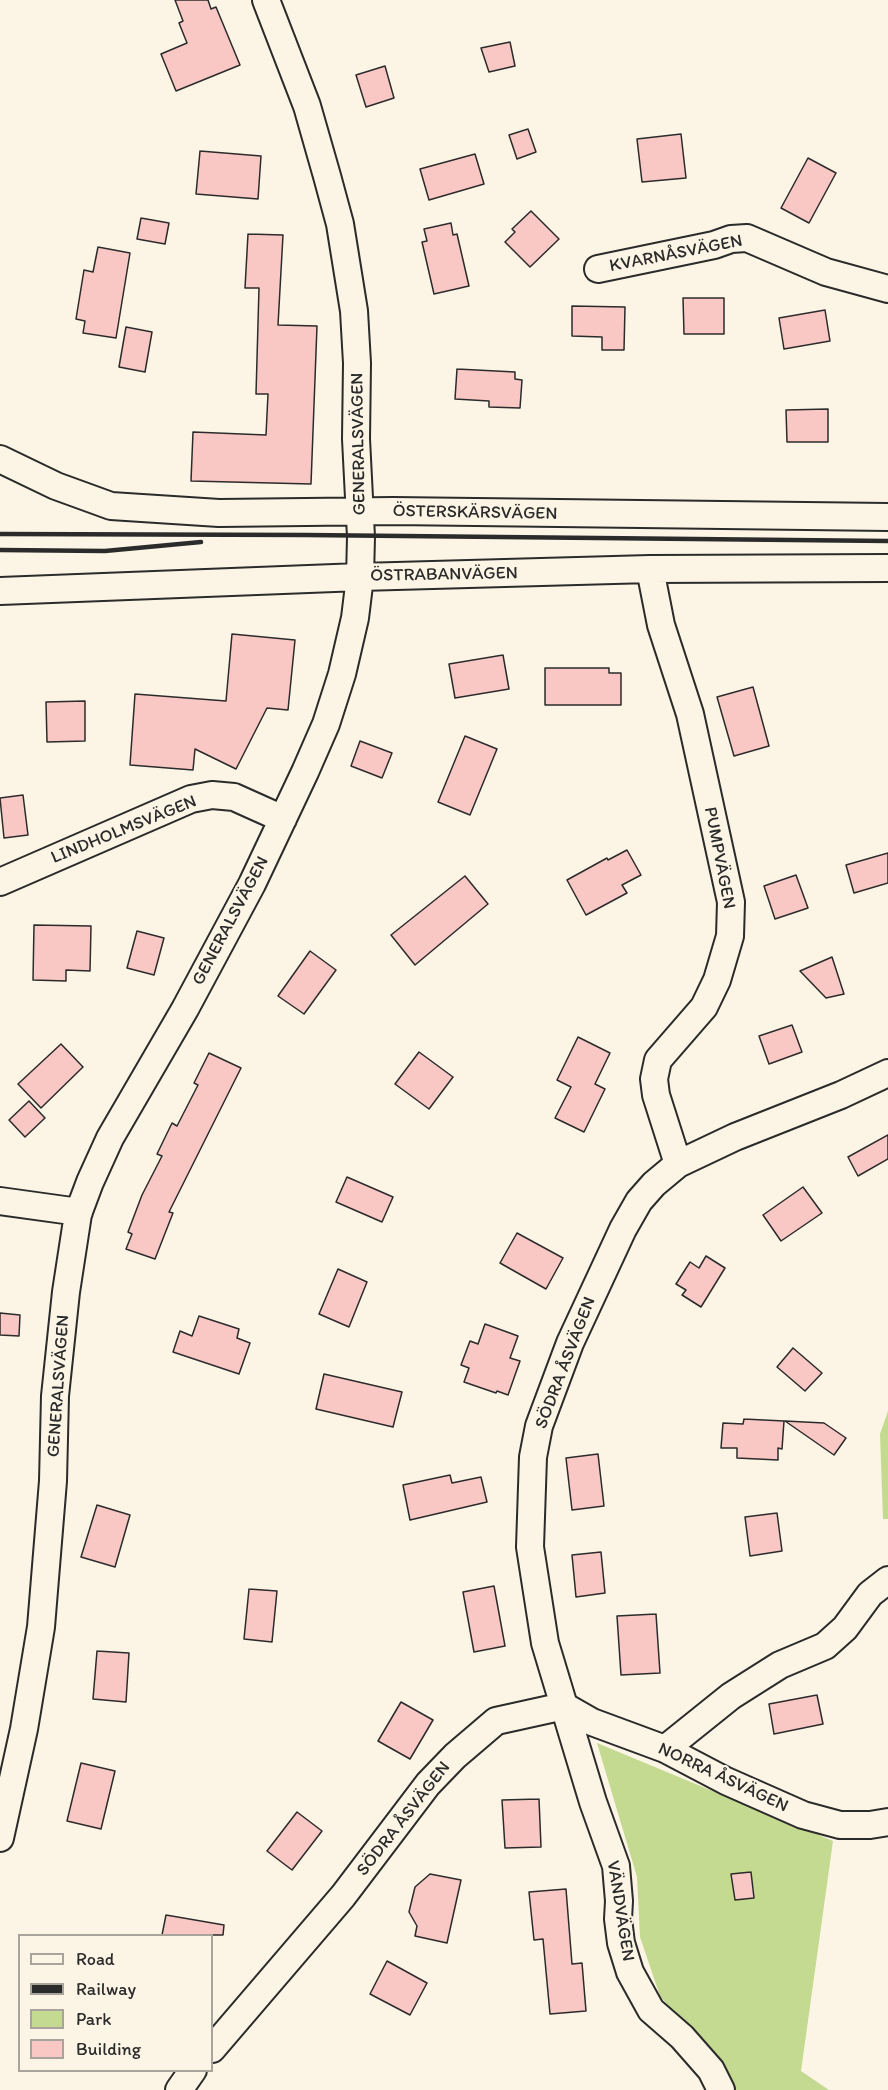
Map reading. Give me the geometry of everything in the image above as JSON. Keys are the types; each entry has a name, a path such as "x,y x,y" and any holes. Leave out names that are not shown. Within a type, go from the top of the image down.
{"street":[{"name":"GENERALSVÄGEN","path":"0,1838 8,1757 24,1729 40,1627 53,1481 55,1396 66,1292 79,1212 110,1138 252,884 283,819 326,724 342,674 355,618 360,577 360,512 356,439 357,363 354,311 340,224 307,106 266,0"},
{"name":"KVARNÅSVÄGEN","path":"598,269 714,246 731,239 747,238 826,272 888,290"},
{"name":"ÖSTERSKÄRSVÄGEN","path":"0,459 57,486 111,506 219,513 360,512 888,517"},
{"name":"ÖSTRABANVÄGEN","path":"0,591 360,577 650,569 888,568"},
{"name":"PUMPVÄGEN","path":"650,569 661,626 690,714 731,902 730,936 717,980 704,1007 666,1048 658,1060 654,1079 656,1095 678,1164"},
{"name":"LINDHOLMSVÄGEN","path":"0,882 191,799 212,795 234,797 283,819"},
{"name":"SÖDRA ÅSVÄGEN","path":"213,2048 343,1896 428,1784 455,1756 496,1721 564,1706 545,1643 530,1547 533,1457 539,1426 570,1343 639,1201 654,1184 678,1164 735,1137 841,1095 888,1072"},
{"path":"0,1201 79,1212"},
{"path":"665,1749 731,1696 780,1665 825,1646 844,1628 870,1594 888,1580"},
{"name":"NORRA ÅSVÄGEN","path":"564,1706 592,1722 665,1749 726,1781 803,1815 840,1825 870,1825 888,1822"},
{"name":"VÄNDVÄGEN","path":"564,1706 593,1802 616,1866 621,1943 630,1972 651,2010 682,2037 711,2070 721,2090"},
{"path":"179,2090 192,2072"}],"green space":[{"path":"888,1411 888,1519 883,1519 880,1434"},
{"path":"597,1743 833,1841 801,2071 829,2090 736,2090 713,2058 660,1996 640,1937 637,1877"}],"building":[{"path":"175,0 208,0 211,9 216,7 240,65 176,91 161,54 187,43 179,23 183,21"},
{"path":"510,42 515,66 489,72 481,48"},
{"path":"385,66 394,98 366,107 356,75"},
{"path":"528,129 536,152 517,159 509,135"},
{"path":"681,134 686,178 642,182 637,139"},
{"path":"200,151 261,156 258,199 196,194"},
{"path":"475,154 484,184 429,200 420,169"},
{"path":"808,158 836,173 809,223 781,208"},
{"path":"531,211 559,239 530,267 505,242 515,232 512,229"},
{"path":"141,218 169,223 165,244 137,239"},
{"path":"451,223 453,235 457,234 469,286 434,294 422,242 427,241 424,229"},
{"path":"248,234 283,235 278,325 317,326 311,484 191,481 193,432 266,435 268,394 256,394 259,288 245,288"},
{"path":"98,247 130,253 116,338 83,333 85,321 76,319 84,270 93,272"},
{"path":"683,298 724,298 724,334 684,334"},
{"path":"572,306 625,307 624,350 602,350 602,337 572,336"},
{"path":"825,310 830,341 784,349 779,318"},
{"path":"126,327 152,332 145,372 119,367"},
{"path":"457,369 515,372 515,379 522,380 520,408 489,407 489,401 455,399"},
{"path":"828,409 828,442 787,442 786,410"},
{"path":"232,634 295,640 288,710 267,708 236,769 195,749 193,770 130,765 135,694 226,701"},
{"path":"503,655 509,689 455,698 449,664"},
{"path":"545,668 609,668 609,673 621,673 621,705 545,705"},
{"path":"753,687 769,746 734,756 717,697"},
{"path":"85,701 85,741 47,742 46,702"},
{"path":"465,736 497,749 470,815 438,802"},
{"path":"360,741 392,753 382,778 351,766"},
{"path":"23,795 28,835 4,838 0,798"},
{"path":"627,850 641,875 622,885 627,893 586,915 567,880"},
{"path":"888,853 888,883 854,893 846,865"},
{"path":"796,875 808,908 775,919 764,886"},
{"path":"465,876 488,904 415,965 391,935"},
{"path":"34,925 91,926 90,971 66,970 66,981 33,980"},
{"path":"137,931 164,938 154,975 127,968"},
{"path":"310,951 336,970 304,1014 278,996"},
{"path":"832,957 844,994 826,998 800,971"},
{"path":"792,1025 802,1052 769,1064 759,1036"},
{"path":"578,1037 610,1053 595,1084 605,1089 584,1132 555,1118 571,1087 557,1080"},
{"path":"61,1044 83,1067 41,1108 18,1084"},
{"path":"419,1052 453,1077 429,1109 395,1084"},
{"path":"209,1053 241,1068 169,1212 173,1213 155,1259 126,1249 132,1234 128,1232 142,1195 162,1156 157,1154 172,1123 177,1126 198,1085 194,1083"},
{"path":"29,1101 45,1118 25,1137 9,1120"},
{"path":"888,1135 888,1159 858,1176 848,1157"},
{"path":"347,1177 393,1197 382,1222 336,1202"},
{"path":"803,1187 822,1213 781,1241 763,1215"},
{"path":"517,1233 563,1258 546,1289 500,1263"},
{"path":"706,1256 725,1268 701,1307 682,1295 686,1290 676,1284 690,1262 699,1268"},
{"path":"338,1269 367,1282 349,1327 319,1314"},
{"path":"0,1313 20,1315 19,1336 0,1335"},
{"path":"199,1316 239,1329 237,1338 250,1343 239,1374 173,1352 180,1331 192,1336"},
{"path":"485,1324 518,1336 510,1358 520,1361 508,1395 464,1382 469,1368 461,1365 470,1341 478,1344"},
{"path":"793,1348 822,1373 805,1391 777,1367"},
{"path":"324,1374 402,1392 393,1427 316,1409"},
{"path":"744,1419 784,1421 782,1449 778,1448 778,1460 737,1458 737,1448 721,1448 723,1423 743,1424"},
{"path":"785,1421 824,1423 846,1438 834,1455"},
{"path":"598,1454 604,1506 572,1510 566,1458"},
{"path":"450,1475 452,1483 481,1477 487,1502 410,1520 403,1485"},
{"path":"97,1505 130,1515 115,1567 81,1557"},
{"path":"777,1513 782,1551 750,1556 745,1517"},
{"path":"601,1552 605,1593 576,1597 572,1555"},
{"path":"494,1586 505,1646 474,1652 463,1592"},
{"path":"249,1589 277,1591 272,1642 244,1639"},
{"path":"656,1614 660,1673 621,1675 617,1616"},
{"path":"97,1651 129,1653 126,1702 93,1699"},
{"path":"817,1695 823,1724 774,1734 769,1704"},
{"path":"401,1702 433,1720 410,1759 378,1741"},
{"path":"81,1763 115,1771 101,1829 67,1821"},
{"path":"539,1799 541,1847 505,1848 502,1800"},
{"path":"297,1812 322,1831 292,1870 267,1851"},
{"path":"751,1872 754,1898 735,1900 731,1874"},
{"path":"430,1874 461,1880 447,1943 415,1936 417,1926 409,1912 415,1887"},
{"path":"566,1889 572,1964 582,1963 586,2011 550,2014 543,1939 534,1940 529,1892"},
{"path":"166,1915 224,1925 223,1935 162,1934"},
{"path":"387,1961 427,1983 410,2015 370,1994"}],"railway":[{"path":"0,534 888,541"},
{"path":"0,550 105,551 201,542"}]}
